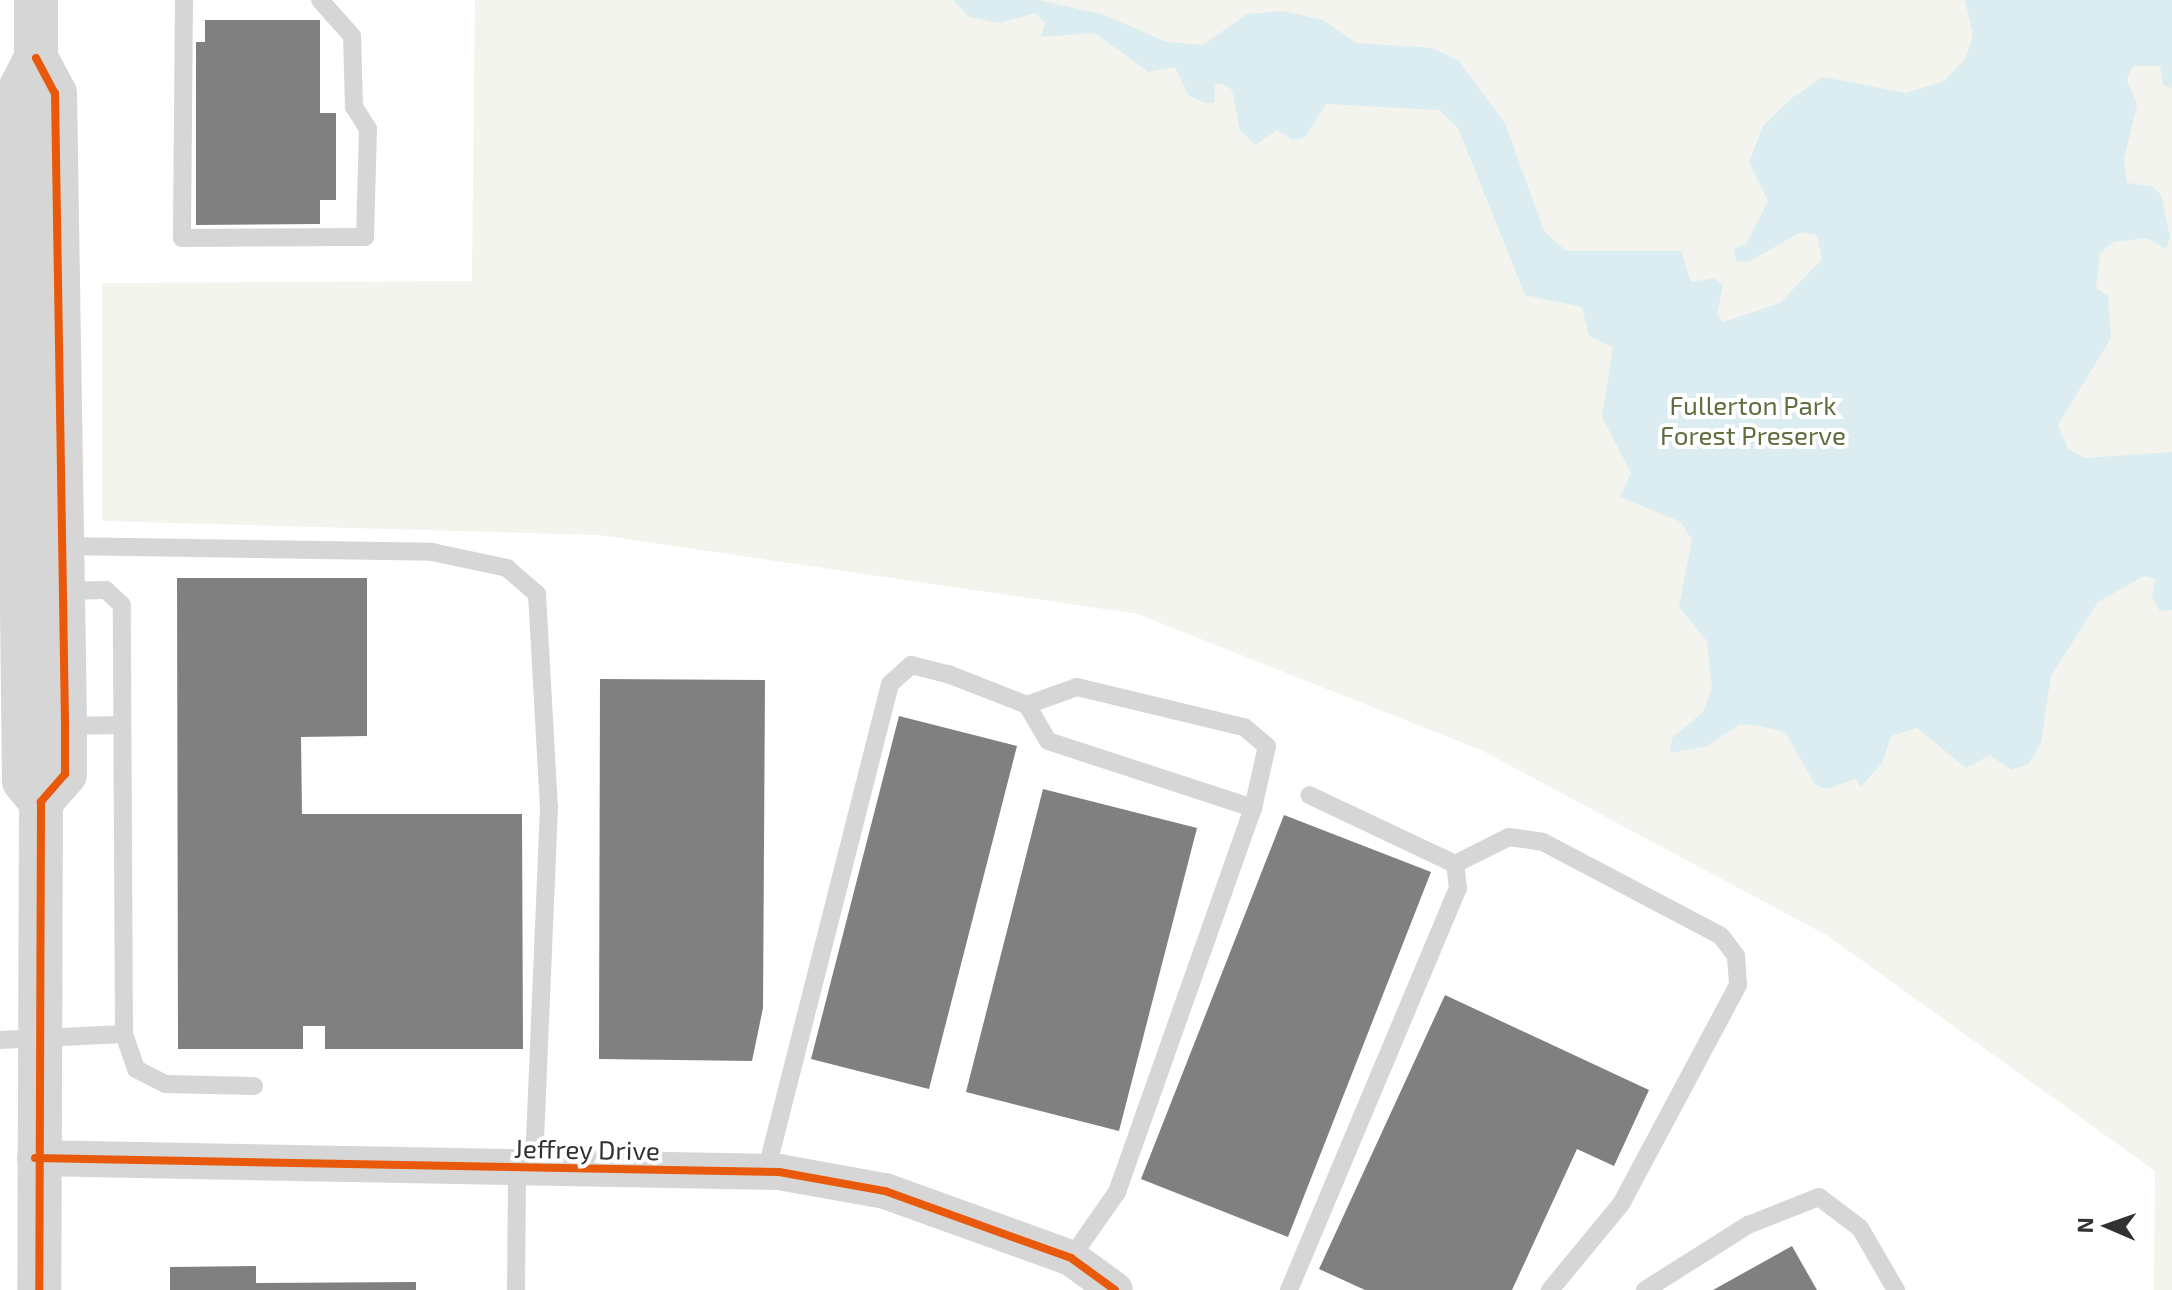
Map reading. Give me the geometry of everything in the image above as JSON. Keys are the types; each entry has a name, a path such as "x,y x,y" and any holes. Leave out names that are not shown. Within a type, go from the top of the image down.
{"street":[{"path":"36,0 36,58 16,97 9,334 24,781 41,802"},
{"path":"36,58 55,93 65,726 65,774 41,802 18,1040 35,1158 39,1290"},
{"name":"Jeffrey Drive","path":"35,1158 766,1172 885,1191 1066,1274 1115,1290"}],"lane":[{"path":"184,0 182,238 365,237 368,129 354,107 352,36 320,0"},
{"path":"64,546 432,552 507,568 537,594 549,807 516,1290"},
{"path":"64,591 106,590 122,605 124,1034 136,1069 165,1084 254,1086"},
{"path":"766,1172 890,684 911,665 1027,705 1077,687 1244,727 1267,746 1253,808 1117,1192 1066,1274"},
{"path":"1027,705 1048,741 1253,808"},
{"path":"65,726 122,725"},
{"path":"1309,795 1455,864"},
{"path":"1455,864 1509,837 1543,842 1721,936 1736,956 1738,985 1629,1190 1550,1290"},
{"path":"1289,1290 1458,888 1455,864"},
{"path":"18,1040 124,1034"},
{"path":"1645,1290 1748,1225 1819,1197 1860,1228 1896,1290"}],"green space":[{"name":"Fullerton Park Forest Preserve","path":"475,0 2172,0 2172,1290 2154,1290 2155,1171 1828,936 1483,751 1138,614 599,535 102,521 102,283 472,281"}],"shaded area":[{"path":"953,0 1038,0 1105,15 1166,42 1203,45 1247,14 1283,11 1323,20 1356,43 1432,48 1459,61 1505,123 1544,231 1566,251 1681,251 1691,282 1715,278 1723,286 1717,314 1723,322 1780,303 1822,259 1817,235 1801,232 1748,262 1736,261 1734,248 1746,244 1768,201 1749,162 1763,126 1792,98 1823,77 1906,93 1944,81 1965,59 1973,35 1965,0 2172,0 2172,88 2163,85 2160,66 2133,66 2127,79 2137,105 2124,160 2127,183 2152,186 2161,195 2170,237 2166,249 2147,238 2114,242 2100,253 2096,288 2108,296 2111,338 2058,425 2068,449 2085,458 2172,452 2172,610 2160,611 2152,598 2155,579 2144,576 2098,602 2051,676 2041,742 2029,764 2011,770 1990,755 1966,768 1917,728 1891,736 1882,763 1861,787 1855,779 1827,789 1815,785 1786,733 1761,726 1740,724 1707,746 1670,753 1672,738 1703,712 1712,688 1707,641 1679,607 1692,540 1681,522 1620,497 1631,473 1602,417 1613,347 1589,336 1582,307 1525,295 1458,128 1439,110 1326,104 1305,137 1292,140 1277,130 1255,145 1240,130 1232,90 1222,83 1215,85 1214,103 1204,103 1188,95 1175,67 1148,72 1095,33 1041,37 1045,23 1035,13 999,23 969,17"}],"building":[{"path":"205,20 320,20 320,113 336,113 336,200 320,200 320,224 196,225 196,42 205,42"},
{"path":"177,578 367,578 367,736 301,737 302,814 522,814 523,1049 325,1049 325,1026 303,1026 303,1049 178,1049"},
{"path":"600,679 765,680 763,1008 752,1061 599,1059"},
{"path":"899,716 1017,746 929,1089 811,1059"},
{"path":"1043,789 1197,828 1119,1131 966,1092"},
{"path":"1284,815 1431,872 1288,1237 1141,1179"},
{"path":"1445,995 1649,1090 1614,1166 1577,1149 1512,1290 1365,1290 1319,1269"},
{"path":"1792,1246 1817,1290 1713,1290"},
{"path":"256,1266 256,1283 416,1282 416,1290 170,1290 170,1267"}],"cycle path":[{"path":"36,58 55,93 65,726 65,774 41,802 39,1290"},
{"path":"35,1158 779,1172 885,1191 1071,1258 1115,1290"}]}
